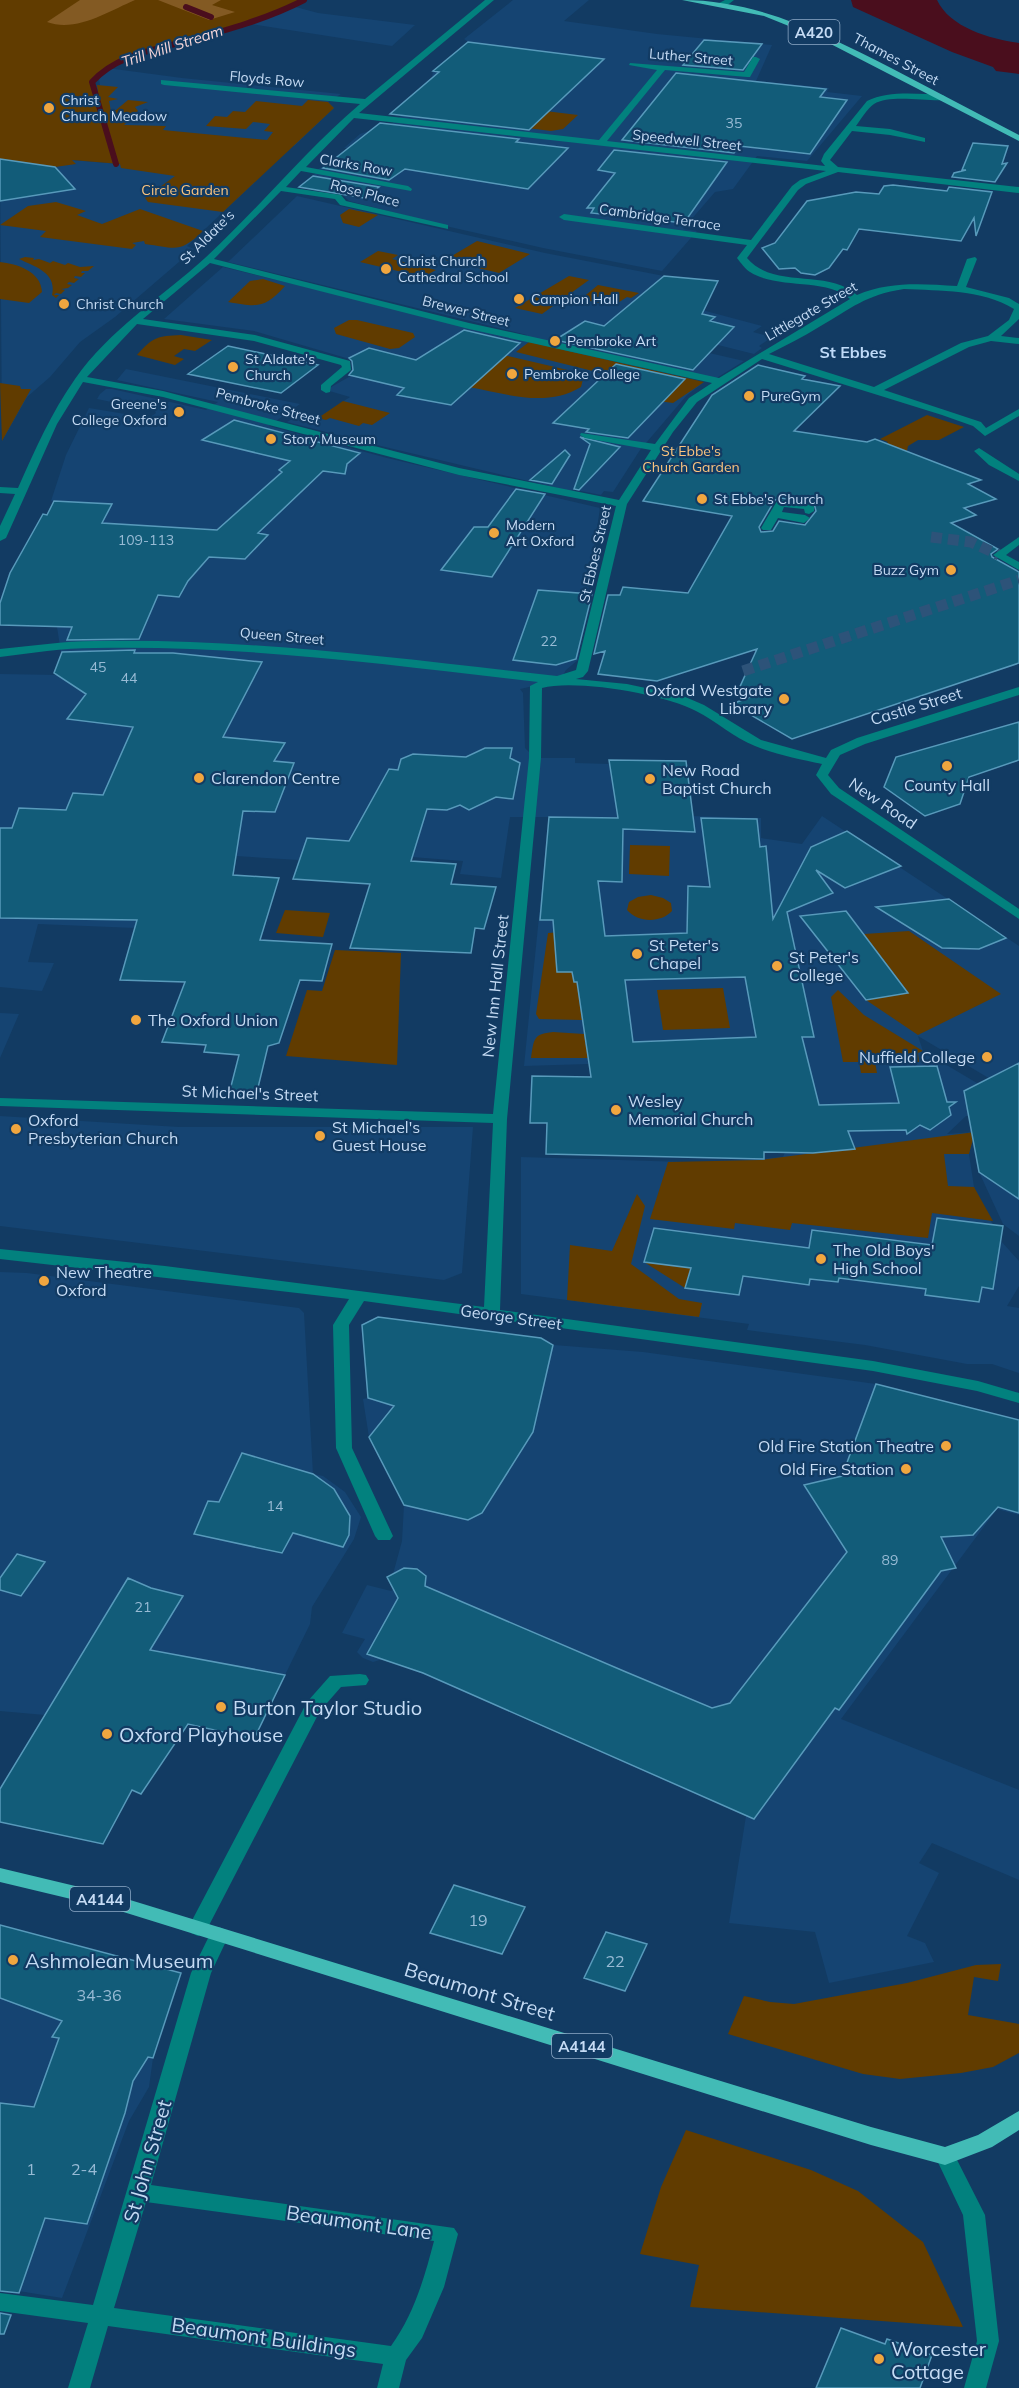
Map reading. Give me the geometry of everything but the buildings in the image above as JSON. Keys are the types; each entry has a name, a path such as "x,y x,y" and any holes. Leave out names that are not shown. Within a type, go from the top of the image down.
{"main road":[{"name":"Thames Street","path":"686,0 726,2 824,36 1019,138"},
{"name":"Beaumont Street","path":"0,1875 117,1903 871,2136 945,2156"},
{"path":"945,2156 985,2141 1019,2119"}],"street":[{"name":"St Aldate's","path":"0,538 52,424 80,379 135,321 208,260 352,115 490,0"},
{"name":"Luther Street","path":"633,65 747,75 756,59"},
{"path":"600,144 663,67"},
{"name":"Floyds Row","path":"164,82 367,102"},
{"path":"836,170 825,162 828,154 870,103 890,96 943,98"},
{"name":"Speedwell Street","path":"352,115 1019,190"},
{"path":"850,128 890,132 922,140"},
{"path":"794,165 803,182"},
{"name":"Clarks Row","path":"299,168 408,189"},
{"path":"836,170 803,182 795,188 742,258 754,271 838,289 853,294 856,299"},
{"name":"Rose Place","path":"278,188 338,197 343,202 445,227"},
{"name":"Cambridge Terrace","path":"564,217 754,243"},
{"name":"Brewer Street","path":"208,260 469,326 719,381"},
{"path":"961,289 972,260"},
{"name":"Littlegate Street","path":"719,381 856,299 877,290 904,286 961,289 998,298"},
{"path":"998,298 1019,292"},
{"path":"878,390 965,345 991,338 1006,328 1017,316 1019,308 1012,302 998,298"},
{"path":"135,321 255,338 346,363 347,368 326,385 326,390"},
{"path":"991,338 1019,341"},
{"path":"761,355 946,413 977,424 985,433 1019,412"},
{"name":"Pembroke Street","path":"80,379 196,402 446,467 622,504"},
{"name":"St Ebbes Street","path":"560,680 579,674 582,670 622,504 658,448 693,400 719,381"},
{"path":"585,435 658,448"},
{"path":"979,451 993,463 1019,478"},
{"path":"0,490 21,491"},
{"path":"767,528 775,514 805,518 806,515"},
{"path":"1019,540 999,555 1019,567"},
{"name":"Queen Street","path":"0,653 93,644 215,646 560,680 652,692 680,699 769,748 829,762"},
{"name":"New Inn Hall Street","path":"492,1315 500,1119 535,758 536,686 560,680"},
{"name":"Castle Street","path":"829,762 835,753 861,741 1019,692"},
{"name":"New Road","path":"829,762 822,775 835,791 1019,915"},
{"name":"St Michael's Street","path":"0,1102 500,1119"},
{"name":"George Street","path":"0,1254 165,1271 359,1295 873,1366 978,1386 1019,1398"},
{"path":"359,1295 341,1325 344,1448 384,1536"},
{"path":"198,1928 313,1707 336,1681 360,1680"},
{"name":"St John Street","path":"79,2388 201,1973 219,1935"},
{"path":"945,2156 974,2215 988,2341 975,2388"},
{"name":"Beaumont Lane","path":"138,2192 447,2234 433,2287 414,2331 396,2356"},
{"name":"Beaumont Buildings","path":"0,2302 396,2356"},
{"path":"388,2388 396,2356"}],"shaded area":[{"path":"80,0 135,0 81,23 58,25 47,22"},
{"path":"158,0 221,0 212,5 235,12 209,20"},
{"path":"513,0 589,0 564,21 657,34 772,45 756,81 829,88 827,92 862,96 807,161 757,156 733,189 715,192 683,229 697,231 662,271 450,227 349,201 343,195 299,187 317,170 345,152 348,148 344,148 360,134 378,131 389,126 408,110 429,84 426,82 432,77 433,71 468,42 464,39"},
{"path":"851,0 937,0 943,10 961,25 996,39 1019,43 1019,74 996,71 993,67 952,52 853,7"},
{"path":"292,6 318,13 415,25 392,46 244,23"},
{"path":"107,68 341,94 328,102 334,108 294,146 104,127 97,85 100,85 98,73"},
{"name":"Christ Church","path":"0,159 55,167 71,160 120,164 254,183 187,246 194,249 115,317 80,342 50,377 27,397 2,441"},
{"path":"297,196 545,253 664,276 718,281 702,310 762,326 753,332 772,337 759,346 762,348 754,354 714,344 705,352 744,361 715,379 525,337 527,335 228,262"},
{"name":"Pembroke College","path":"223,267 704,382 687,395 640,450 613,492 604,491 601,495 570,491 381,446 287,422 301,414 318,418 350,397 326,390 370,365 254,331 164,319"},
{"path":"126,369 300,404 269,426 387,458 600,508 578,660 566,670 560,680 520,689 523,693 525,748 535,758 575,758 575,763 609,764 617,814 761,818 761,838 802,844 822,816 1019,946 1019,1096 918,1036 923,1051 987,1089 981,1116 966,1116 947,1134 975,1132 969,1154 974,1187 1001,1241 1019,1261 1019,1286 1007,1306 1019,1308 1019,1373 992,1364 967,1364 865,1345 747,1330 749,1324 521,1294 521,1157 718,1163 783,1157 785,1152 783,1119 716,1060 524,1066 549,817 510,817 501,878 460,874 463,861 412,857 415,846 308,838 299,860 236,856 225,888 184,930 38,924 28,962 54,963 42,991 0,987 0,674 59,675 65,678 57,627 8,625 0,620 43,514 48,515 54,502 51,501 66,455 89,408 149,418 156,413 97,399 100,394 106,389 112,389 206,410 218,402 117,380"},
{"path":"0,1013 19,1014 0,1058"},
{"path":"1019,1115 1019,1236 1003,1224 979,1172"},
{"path":"0,1116 179,1127 473,1127 462,1273 444,1280 0,1226"},
{"path":"0,1272 27,1273 299,1308 304,1313 313,1474 323,1476 345,1492 361,1517 354,1539 312,1607 310,1624 285,1675 90,1639 45,1715 0,1711"},
{"path":"378,1317 541,1338 554,1345 643,1352 876,1384 1019,1421 1019,1515 997,1509 841,1719 1019,1790 1019,1880 932,1843 919,1863 939,1873 907,1936 925,1943 934,1962 829,1983 815,1932 729,1923 746,1816 426,1675 383,1659 373,1662 363,1658 357,1652 365,1639 342,1633 367,1585 391,1591 394,1589 393,1574 402,1541 404,1505 369,1437 363,1399 368,1398 362,1325"},
{"path":"0,1925 181,1973 153,2058 149,2087 129,2121 62,2298 0,2288"}],"green space":[{"name":"Christ Church Meadow","path":"0,0 304,0 262,19 135,55 110,66 92,82 102,119 97,85 118,87 108,97 118,99 109,101 111,111 116,110 128,100 148,102 135,107 138,111 124,125 166,126 163,130 267,140 273,132 264,131 270,124 253,122 246,129 206,126 215,116 227,117 233,111 245,112 256,101 302,106 308,100 328,102 334,108 223,212 148,202 145,198 175,176 121,168 120,164 72,160 76,164 55,167 0,159"},
{"path":"463,101 578,115 563,129 551,131 459,119"},
{"path":"56,202 86,211 77,215 102,224 140,209 203,231 188,243 177,248 145,244 144,241 132,243 136,245 132,249 40,237 46,231 0,225 28,206"},
{"path":"349,209 378,215 359,227 343,223 340,215"},
{"path":"477,241 530,254 499,273 445,260"},
{"path":"378,251 398,255 392,259 436,270 423,277 360,262"},
{"path":"25,257 80,267 94,266 88,271 82,271 81,273 85,273 81,277 75,276 74,278 79,279 74,283 69,282 67,284 72,285 61,289 65,290 61,294 56,293 54,295 59,295 56,298 52,295 53,287 48,276 38,268 19,259"},
{"path":"0,262 20,267 33,274 41,285 42,292 29,303 0,299"},
{"path":"569,276 589,280 542,314 515,308"},
{"path":"263,279 285,286 271,299 260,304 247,305 228,302 250,281"},
{"path":"598,285 639,293 613,306 581,299"},
{"path":"349,320 413,333 415,337 399,348 390,349 336,334 334,328"},
{"path":"181,335 212,340 195,351 184,349 174,356 184,359 175,365 137,355 147,344 156,339"},
{"path":"529,342 704,382 673,403 651,400 605,374 516,352"},
{"path":"491,352 572,371 583,379 581,387 554,397 526,398 469,387"},
{"path":"0,383 20,386 21,389 31,389 2,441"},
{"path":"343,401 390,413 372,425 363,423 359,426 330,418 326,420 318,418"},
{"path":"927,415 964,427 939,440 918,440 908,446 907,451 886,444 888,442 880,439"},
{"path":"630,845 670,846 669,876 629,874"},
{"path":"651,895 671,903 672,911 662,918 650,920 637,917 627,910 629,902 638,897"},
{"path":"285,910 330,913 323,937 276,933"},
{"path":"909,931 1001,994 918,1035 866,1000 908,992 864,934"},
{"path":"562,932 557,972 572,972 580,981 578,990 582,1020 539,1019 536,1014 548,933"},
{"path":"335,950 401,953 397,1065 286,1056 307,990 322,991"},
{"path":"723,988 730,1028 663,1030 657,990"},
{"path":"838,990 864,1015 923,1051 918,1053 919,1062 875,1062 877,1073 861,1073 859,1062 843,1062 831,997"},
{"path":"553,1032 584,1034 588,1058 531,1058 538,1036"},
{"path":"975,1132 969,1154 944,1154 948,1186 974,1187 993,1221 932,1213 928,1238 792,1223 790,1230 735,1223 734,1229 650,1219 668,1162 761,1160"},
{"path":"637,1194 645,1206 631,1264 679,1299 702,1303 699,1317 567,1300 570,1245 612,1251"},
{"path":"644,1262 691,1268 685,1288"},
{"path":"1001,1964 998,1981 974,1977 968,2015 1019,2024 1019,2053 993,2067 961,2073 900,2079 863,2074 728,2034 744,1996 770,2002 794,2004 907,1983 976,1965"},
{"path":"686,2130 811,2170 858,2191 923,2242 963,2327 690,2307 699,2265 640,2254 661,2187"}],"waterway":[{"name":"Trill Mill Stream","path":"116,164 92,82 102,73 112,65 136,55 247,24 304,0"},
{"path":"186,7 211,17"}],"tunnel":[{"path":"931,537 971,542 999,555"},
{"path":"743,671 1019,580"}],"place":[{"name":"Christ Church Meadow","path":"49,108"},
{"name":"Christ Church Cathedral School","path":"386,269"},
{"name":"Campion Hall","path":"519,299"},
{"name":"Christ Church","path":"64,304"},
{"name":"Pembroke Art","path":"555,341"},
{"name":"St Aldate's Church","path":"233,367"},
{"name":"Pembroke College","path":"512,374"},
{"name":"PureGym","path":"749,396"},
{"name":"Greene's College Oxford","path":"179,412"},
{"name":"Story Museum","path":"271,439"},
{"name":"St Ebbe's Church","path":"702,499"},
{"name":"Modern Art Oxford","path":"494,533"},
{"name":"Buzz Gym","path":"951,570"},
{"name":"Oxford Westgate Library","path":"784,699"},
{"name":"County Hall","path":"947,766"},
{"name":"Clarendon Centre","path":"199,778"},
{"name":"New Road Baptist Church","path":"650,779"},
{"name":"St Peter's Chapel","path":"637,954"},
{"name":"St Peter's College","path":"777,966"},
{"name":"The Oxford Union","path":"136,1020"},
{"name":"Nuffield College","path":"987,1057"},
{"name":"Wesley Memorial Church","path":"616,1110"},
{"name":"Oxford Presbyterian Church","path":"16,1129"},
{"name":"St Michael's Guest House","path":"320,1136"},
{"name":"The Old Boys' High School","path":"821,1259"},
{"name":"New Theatre Oxford","path":"44,1281"},
{"name":"Old Fire Station Theatre","path":"946,1446"},
{"name":"Old Fire Station","path":"906,1469"},
{"name":"Burton Taylor Studio","path":"221,1707"},
{"name":"Oxford Playhouse","path":"107,1734"},
{"name":"Ashmolean Museum","path":"13,1960"},
{"name":"Worcester Cottage","path":"879,2359"}],"district":[{"name":"St Ebbes","path":"853,352"}],"park label":[{"name":"Circle Garden","path":"185,190"},
{"name":"St Ebbe's Church Garden","path":"691,460"}]}
